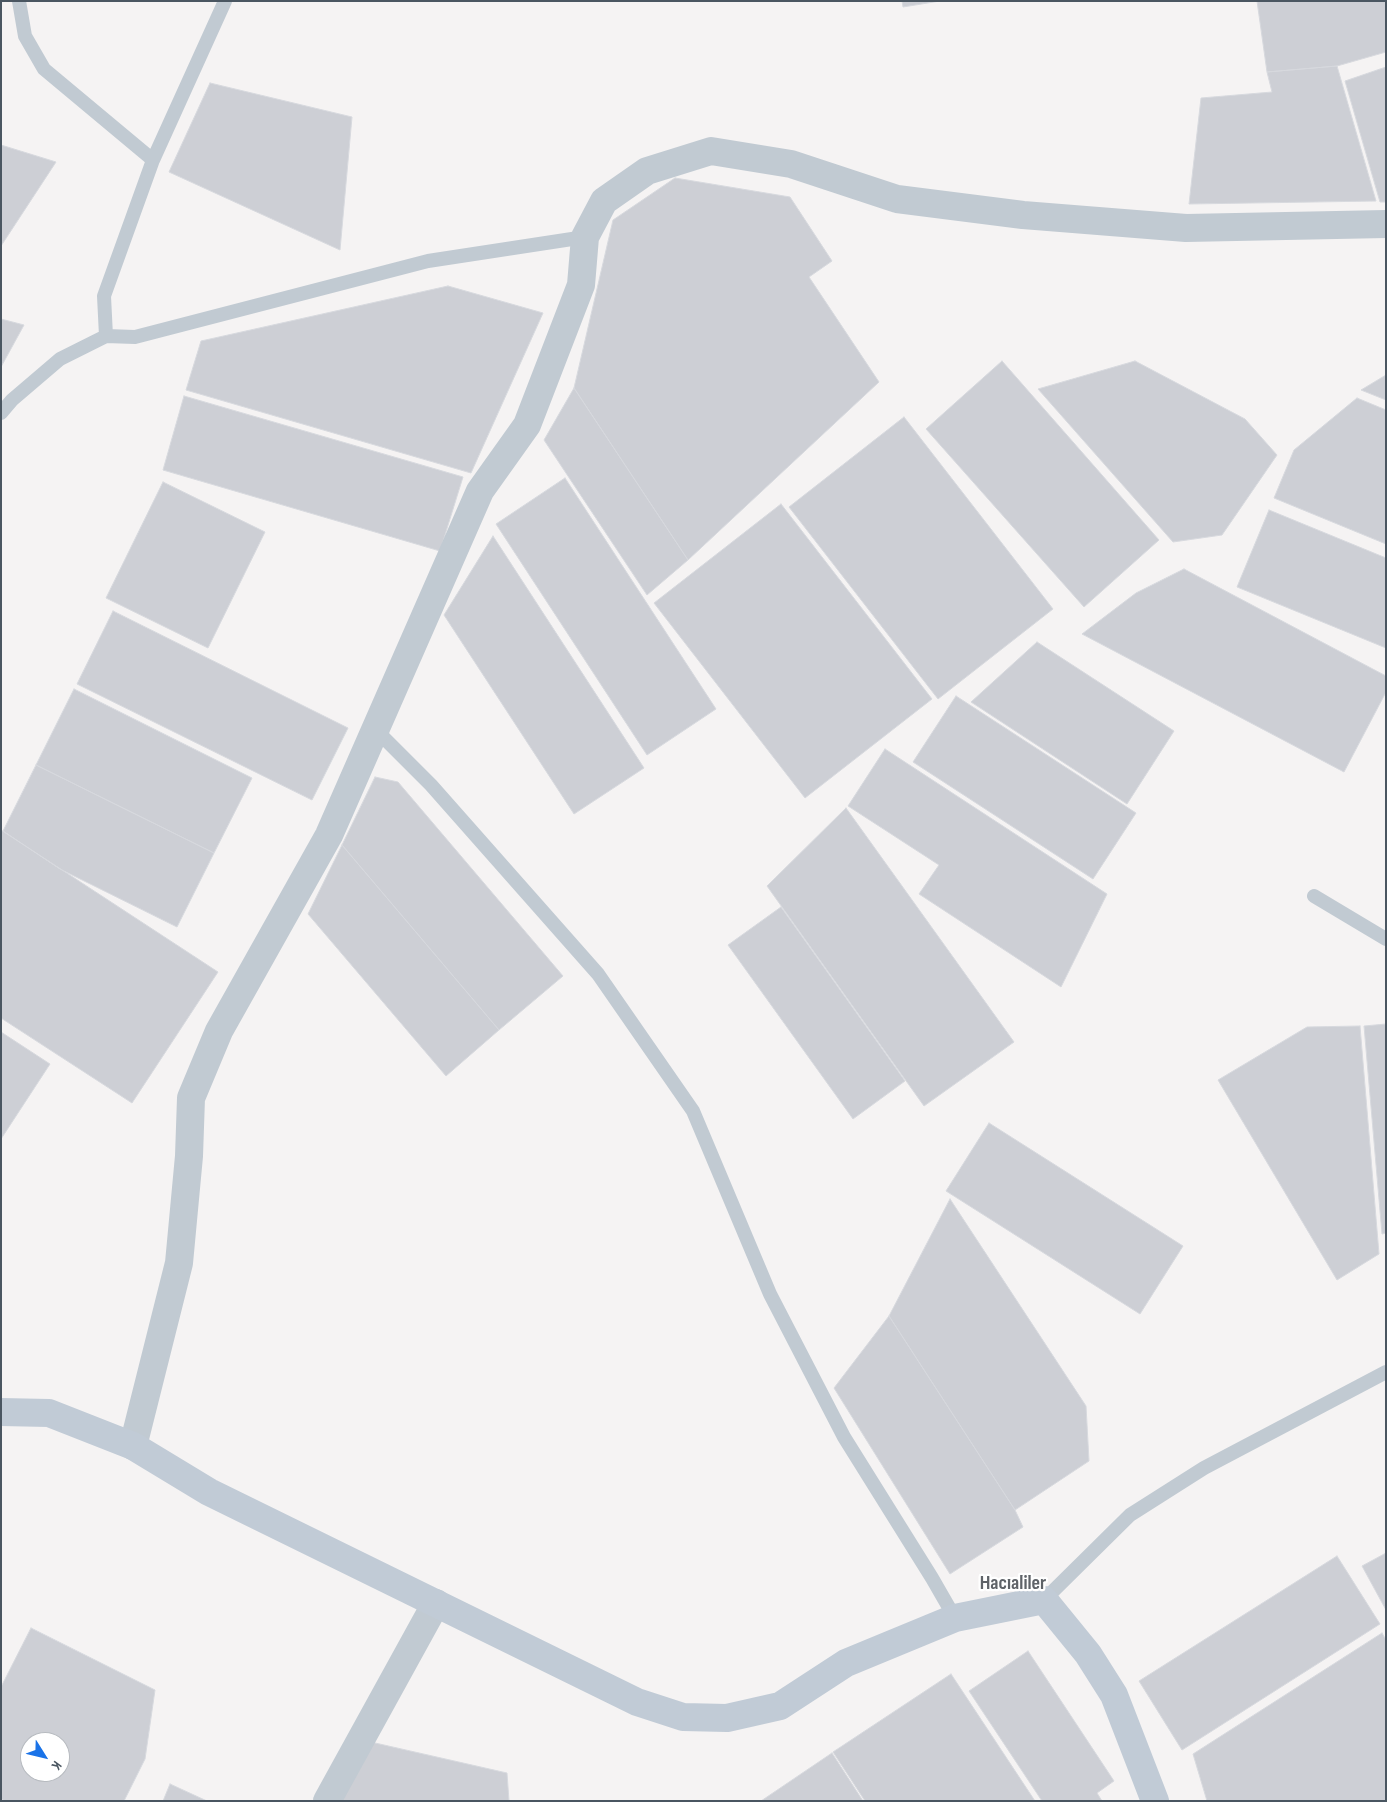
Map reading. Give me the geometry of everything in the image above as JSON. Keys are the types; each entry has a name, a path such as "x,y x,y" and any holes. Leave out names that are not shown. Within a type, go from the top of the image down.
{"street":[{"path":"133,1446 179,1263 189,1156 191,1098 219,1031 329,835 480,491 528,424 582,285 585,237 604,201 647,171 711,151 791,164 897,200 1023,215 1186,228 1386,224"},
{"path":"1,1412 49,1413 133,1446 210,1492 637,1702 682,1717 726,1718 780,1706 846,1663 954,1618 1044,1600 1088,1654 1114,1694 1155,1801"},
{"path":"327,1801 436,1603"}],"lane":[{"path":"18,1 25,36 44,69 153,160"},
{"path":"106,336 104,296 153,160 225,1"},
{"path":"1,413 12,400 60,359 106,336 135,337 428,260 585,237"},
{"path":"376,730 431,785 598,974 693,1111 770,1294 844,1437 932,1578 954,1618"},
{"path":"1314,896 1386,939"},
{"path":"1044,1600 1130,1515 1204,1468 1386,1372"}],"building":[{"path":"902,1 940,1 903,7"},
{"path":"1257,1 1386,1 1386,52 1337,66 1267,72"},
{"path":"1337,66 1376,201 1189,204 1201,98 1272,92 1267,72"},
{"path":"1386,67 1386,202 1380,202 1345,81"},
{"path":"210,83 352,117 340,250 169,172"},
{"path":"1,145 56,162 1,246"},
{"path":"675,178 790,197 832,261 809,277 879,382 688,560 574,388 613,220"},
{"path":"448,286 543,313 471,473 186,390 201,341"},
{"path":"1,319 24,325 1,367"},
{"path":"1002,361 1159,540 1084,607 926,429"},
{"path":"1135,361 1245,419 1277,455 1222,535 1173,542 1038,389"},
{"path":"1386,375 1386,400 1361,390"},
{"path":"574,388 688,560 647,595 544,440"},
{"path":"184,396 463,477 440,551 163,470"},
{"path":"1357,398 1386,410 1386,544 1274,498 1294,450"},
{"path":"904,417 1053,609 938,699 789,507"},
{"path":"565,478 716,709 647,755 496,524"},
{"path":"163,482 265,532 208,648 106,598"},
{"path":"781,504 932,699 805,798 654,603"},
{"path":"1269,510 1386,558 1386,648 1237,587"},
{"path":"493,536 644,768 574,814 444,615"},
{"path":"1184,569 1386,676 1386,692 1344,772 1082,634 1136,593"},
{"path":"113,611 348,728 312,800 77,684"},
{"path":"1037,642 1174,731 1127,804 971,702"},
{"path":"74,689 252,778 214,853 36,765"},
{"path":"956,696 1136,813 1093,879 913,762"},
{"path":"885,749 1107,894 1061,987 919,894 939,865 848,806"},
{"path":"36,765 214,853 177,927 60,869 3,831"},
{"path":"375,777 398,782 563,976 499,1030 342,845"},
{"path":"846,808 1014,1042 924,1106 767,886"},
{"path":"1,830 218,972 132,1103 1,1018"},
{"path":"342,845 499,1030 446,1076 308,914"},
{"path":"781,907 905,1081 853,1119 728,945"},
{"path":"1386,1024 1386,1233 1382,1234 1364,1026"},
{"path":"1360,1026 1379,1254 1337,1280 1218,1080 1307,1027"},
{"path":"1,1032 50,1064 1,1139"},
{"path":"989,1123 1183,1246 1140,1314 946,1191"},
{"path":"950,1199 1086,1406 1089,1461 1015,1510 889,1316"},
{"path":"889,1316 1015,1510 1023,1527 950,1574 834,1388"},
{"path":"1386,1553 1386,1610 1362,1566"},
{"path":"1337,1556 1380,1624 1182,1750 1139,1681"},
{"path":"31,1628 155,1690 145,1759 124,1801 5,1801 1,1799 1,1687"},
{"path":"1382,1633 1386,1640 1386,1801 1207,1801 1193,1754"},
{"path":"1028,1651 1114,1781 1097,1793 1102,1801 1042,1801 969,1691"},
{"path":"951,1674 1035,1801 865,1801 833,1752"},
{"path":"362,1740 507,1773 509,1801 333,1801"},
{"path":"832,1753 863,1801 761,1801"},
{"path":"170,1784 207,1801 163,1801"}],"district":[{"name":"Hacıaliler","path":"1013,1584"}]}
